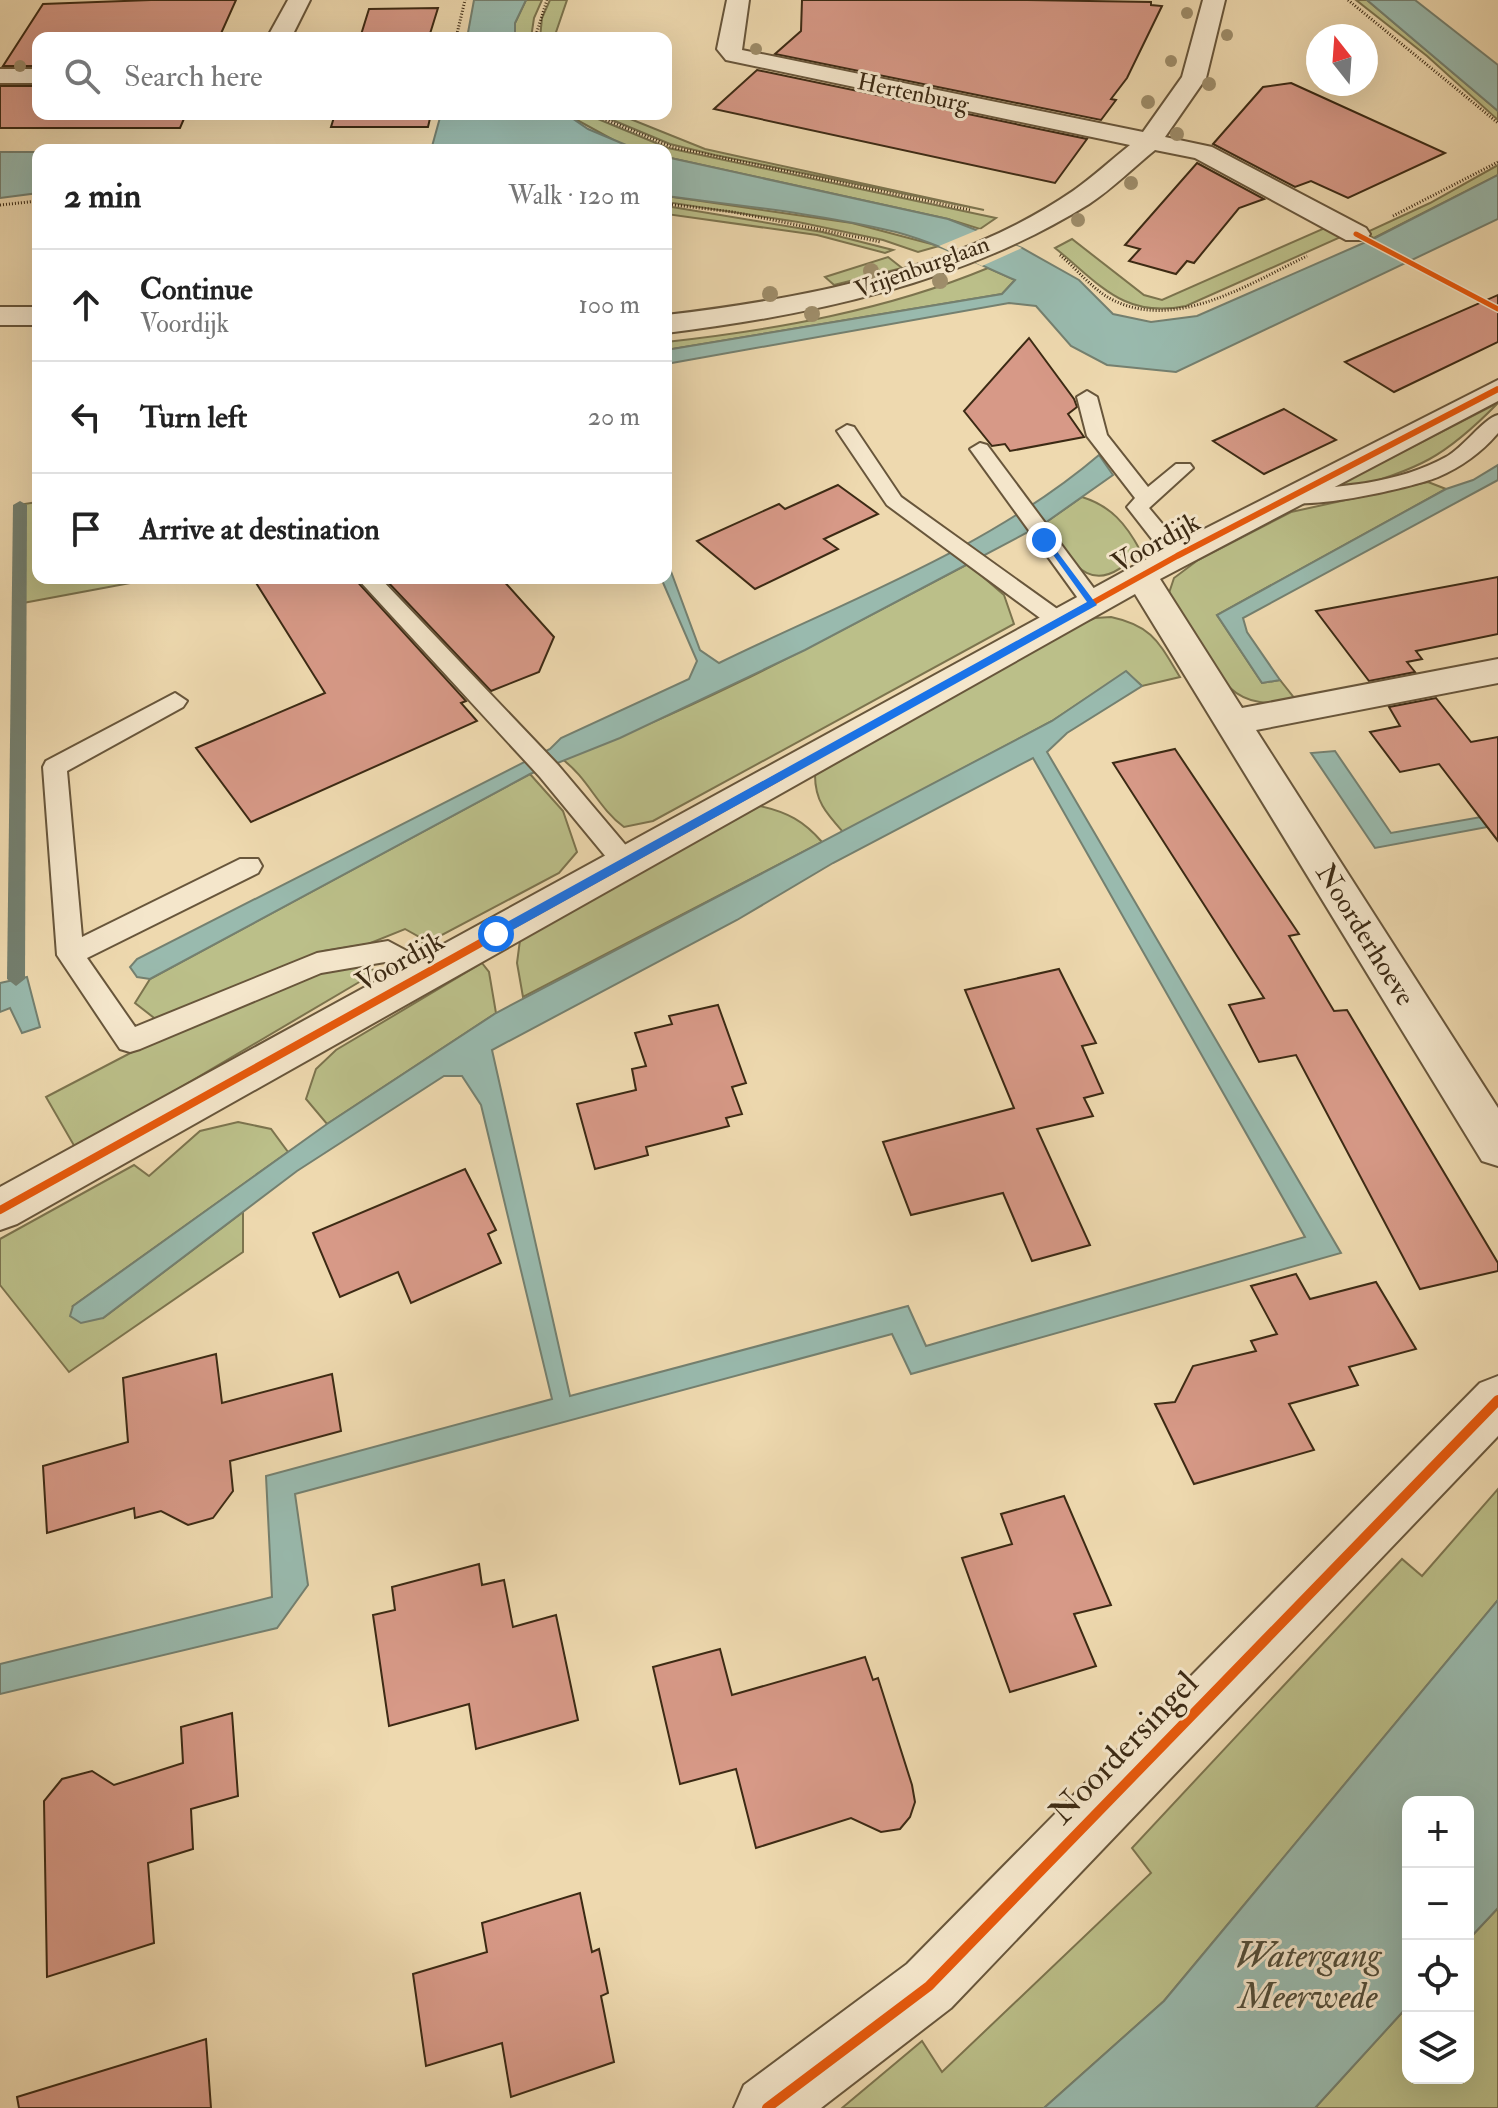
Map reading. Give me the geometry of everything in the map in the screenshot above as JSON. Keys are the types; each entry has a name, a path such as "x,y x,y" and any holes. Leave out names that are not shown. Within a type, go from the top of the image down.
{"street":[{"path":"282,32 299,0"},
{"name":"Hertenburg","path":"738,0 729,49 734,55 1150,142"},
{"name":"Vrijenburglaan","path":"672,323 784,307 866,290 952,260 1026,229 1095,190 1150,142 1182,97 1200,60 1214,0"},
{"path":"0,76 32,76"},
{"path":"1150,142 1203,152 1356,234"},
{"path":"0,316 32,316"},
{"name":"Voordijk","path":"0,1210 1177,556 1285,497 1498,389"},
{"name":"Noorderhoeve","path":"1141,576 1498,1147"},
{"path":"1233,722 1498,671"},
{"name":"Noordersingel","path":"767,2108 929,1986 1498,1400"}],"lane":[{"path":"1087,397 1097,436 1146,499"},
{"path":"1285,497 1348,493 1414,478 1483,442 1498,421"},
{"path":"847,431 894,501 1059,621"},
{"path":"980,449 1093,603"},
{"path":"1177,556 1137,507 1183,468"},
{"path":"374,584 549,771 625,862"},
{"path":"175,701 55,767 70,955 130,1041 317,963 388,951 425,973"},
{"path":"70,955 249,866"}],"path":[{"path":"457,32 465,0"},
{"path":"537,32 547,0"},
{"path":"1348,0 1498,123"},
{"path":"607,120 665,144"},
{"path":"672,147 984,212 1026,229 1108,298 1146,312 1173,312 1192,306 1356,234 1498,162"},
{"path":"0,205 32,202"},
{"path":"672,205 733,212 878,241 952,260"}],"green space":[{"path":"526,0 542,0 532,32 515,32 515,23"},
{"path":"550,0 567,0 556,32 541,32 542,18"},
{"path":"1356,0 1367,0 1498,111 1498,120 1427,56"},
{"path":"577,120 600,120 658,144 621,144"},
{"path":"612,120 633,120 705,149 984,210 715,155 670,144"},
{"path":"672,149 996,218 980,229 948,219 672,158"},
{"path":"1498,165 1498,175 1374,238 1365,233 1430,203"},
{"path":"672,197 852,223 939,246 918,252 883,240 798,222 672,203"},
{"path":"672,207 822,232 893,250 885,253 817,235 672,215"},
{"path":"1327,227 1343,236 1186,306 1164,309 1128,303 1113,295 1055,248 1072,239 1144,295 1162,300"},
{"path":"888,257 902,268 834,285 825,277"},
{"path":"988,268 1015,280 1002,294 672,349 672,341 830,316 950,283"},
{"path":"1498,403 1461,437 1412,468 1346,490 1338,485"},
{"path":"1428,482 1446,489 1217,615 1262,683 1280,680 1295,699 1260,702 1244,697 1229,687 1169,593 1174,578 1198,560 1291,512"},
{"path":"1082,497 1101,505 1117,517 1140,550 1124,566 1110,574 1097,576 1085,572 1065,552 1045,523"},
{"path":"32,503 32,584 125,584 23,603 24,504"},
{"path":"968,564 1004,595 1014,624 653,821 624,827 562,759 718,693"},
{"path":"1111,617 1146,631 1160,645 1180,677 1142,686 1126,672 1052,721 843,832 827,812 819,799 815,775 1081,624 1095,618"},
{"path":"530,774 563,811 577,852 559,873 423,945 421,938 405,929 368,944 324,951 158,1021 135,1003 150,979"},
{"path":"760,806 794,818 822,842 523,997 517,963 520,940"},
{"path":"482,963 489,972 496,1013 327,1124 306,1099 316,1069 336,1050"},
{"path":"362,967 378,971 76,1149 46,1097 186,1024 331,969"},
{"path":"238,1122 271,1129 288,1152 73,1306 103,1318 243,1212 243,1252 69,1372 0,1285 0,1239 134,1165 149,1176 200,1131"},
{"path":"1498,1489 1498,1600 1164,2001 1044,2108 842,2108 922,2041 942,2072 1151,1873 1132,1848 1402,1559 1422,1576"},
{"path":"1498,1908 1498,2108 1315,2108 1402,2013 1402,2084 1474,2084 1474,1934"}],"water":[{"path":"474,0 526,0 515,23 515,32 468,32"},
{"path":"1367,0 1415,0 1498,65 1498,111"},
{"path":"439,120 575,120 624,144 433,144"},
{"path":"0,152 32,152 32,194 0,198"},
{"path":"672,158 948,219 1022,248 1079,280 1113,314 1151,322 1197,316 1375,238 1498,175 1498,219 1176,372 1107,365 1071,346 1036,306 1009,303 672,363 672,349 1002,294 1015,280 896,232 810,215 672,197"},
{"path":"1099,455 1113,475 1045,523 805,650 620,738 530,774 150,979 137,977 130,967 137,959 550,749 561,738 689,679 697,661 664,584 672,584 672,574 700,650 719,663 916,571 1012,518"},
{"path":"1498,465 1498,480 1243,618 1247,632 1280,680 1262,683 1217,615 1446,489 1473,480"},
{"path":"1126,671 1142,686 1067,733 1047,752 1341,1253 911,1374 892,1334 295,1494 308,1585 277,1628 0,1694 0,1664 272,1597 266,1476 552,1399 481,1105 462,1076 444,1076 297,1171 103,1318 81,1323 70,1316 73,1306 327,1124 496,1013 1052,721","holes":["1033,758 1305,1237 926,1346 908,1306 570,1396 492,1050 737,920 833,863"]},
{"path":"1335,751 1391,833 1498,814 1498,825 1375,848 1311,753"},
{"path":"27,977 40,1027 22,1033 10,1008 0,1012 0,983"},
{"name":"Watergang Meerwede","path":"1498,1600 1498,1908 1474,1934 1474,1796 1402,1796 1402,2013 1315,2108 1044,2108 1164,2001"}],"pier":[{"path":"980,229 1022,248 982,266 939,246"}],"building":[{"path":"236,0 222,32 32,32 32,66 3,66 43,4"},
{"path":"802,0 1151,2 1151,5 1162,6 1127,78 1111,99 1116,100 1101,120 775,54 801,31"},
{"path":"438,8 431,32 362,32 369,9"},
{"path":"757,70 1087,139 1055,183 714,109"},
{"path":"1291,83 1306,90 1306,96 1320,96 1445,153 1348,198 1311,181 1295,187 1213,144 1263,87"},
{"path":"0,86 32,86 32,120 183,120 180,128 0,128"},
{"path":"333,120 430,120 428,127 331,127"},
{"path":"1197,163 1264,199 1239,208 1194,263 1187,261 1176,274 1129,261 1140,249 1125,245"},
{"path":"1498,295 1498,342 1394,392 1345,362"},
{"path":"1029,338 1074,399 1077,407 1068,414 1084,437 1010,451 1005,444 992,446 964,411"},
{"path":"1284,409 1336,440 1264,474 1213,441"},
{"path":"838,485 878,514 824,539 838,549 755,589 697,541 779,504 785,509"},
{"path":"1498,577 1498,634 1416,651 1422,659 1407,662 1415,672 1369,681 1316,611"},
{"path":"257,584 359,584 466,701 461,703 477,721 251,822 196,748 325,693"},
{"path":"390,584 506,584 554,637 539,672 491,691"},
{"path":"1436,698 1471,742 1498,737 1498,841 1439,764 1400,772 1370,732 1400,726 1389,707"},
{"path":"1175,749 1299,934 1289,936 1334,1011 1347,1010 1498,1263 1498,1271 1420,1289 1296,1055 1259,1062 1229,1005 1264,998 1113,763"},
{"path":"1059,969 1096,1043 1082,1046 1103,1093 1084,1098 1093,1116 1037,1129 1090,1245 1032,1261 1003,1193 911,1215 883,1142 1014,1108 965,990"},
{"path":"718,1005 746,1083 732,1087 742,1114 726,1118 729,1126 646,1147 648,1155 595,1169 577,1104 636,1090 632,1069 646,1066 635,1033 672,1024 669,1016"},
{"path":"465,1169 496,1230 488,1234 501,1263 411,1303 398,1272 340,1297 313,1233"},
{"path":"1296,1274 1310,1299 1376,1282 1416,1349 1349,1367 1358,1385 1289,1404 1314,1450 1194,1484 1155,1404 1175,1402 1193,1366 1256,1351 1251,1341 1277,1334 1251,1286"},
{"path":"216,1354 222,1403 332,1374 341,1431 230,1461 233,1491 213,1518 188,1525 161,1511 135,1518 134,1508 47,1533 43,1466 128,1442 123,1378"},
{"path":"1064,1496 1111,1605 1074,1614 1096,1666 1010,1692 962,1558 1012,1544 1001,1514"},
{"path":"479,1564 482,1585 504,1580 513,1627 556,1615 578,1720 476,1749 469,1704 389,1726 373,1615 395,1610 392,1587"},
{"path":"720,1649 732,1695 865,1657 873,1680 878,1678 912,1785 915,1802 910,1817 900,1829 881,1832 851,1818 756,1848 736,1769 680,1784 653,1667"},
{"path":"232,1713 238,1796 191,1809 193,1849 148,1863 154,1943 47,1977 44,1801 62,1779 92,1771 114,1785 183,1763 181,1727"},
{"path":"580,1893 592,1952 599,1949 608,1993 601,1996 614,2062 511,2097 502,2043 426,2066 413,1974 487,1952 482,1923"},
{"path":"206,2039 211,2108 19,2108 17,2097"}],"waterway":[{"path":"16,979 20,505"}],"cycle path":[{"path":"1356,234 1498,309"},
{"path":"0,1210 1177,556 1498,389"},
{"path":"767,2108 929,1986 1498,1400"}],"route":[{"path":"496,934 1093,603 1044,540"}]}
